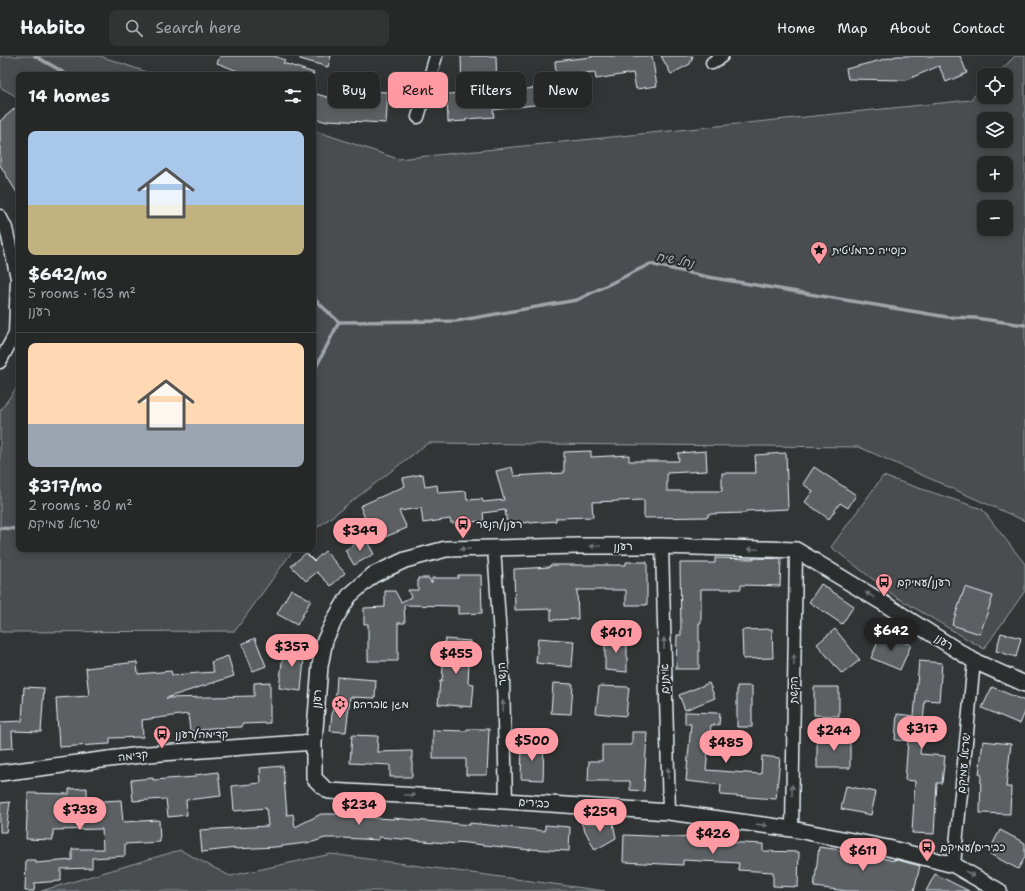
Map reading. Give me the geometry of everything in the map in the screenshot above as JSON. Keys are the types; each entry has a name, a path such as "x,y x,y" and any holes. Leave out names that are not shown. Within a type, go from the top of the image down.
{"street":[{"path":"418,118 436,56"},
{"path":"0,216 6,228 16,273"},
{"path":"0,362 15,334 16,306"},
{"name":"רענן","path":"314,742 320,666 325,640 335,619 349,596 373,575 405,560 446,549 662,546 796,550 974,661 1025,684"},
{"name":"איתנים","path":"662,546 669,812"},
{"name":"הנשר","path":"494,548 503,680 506,800"},
{"name":"הקשת","path":"792,829 796,550"},
{"name":"ישראל עמיקם","path":"954,865 974,661"},
{"name":"כבירים","path":"314,742 314,778 329,791 506,800 669,812 792,829 888,848 954,865 1000,891"},
{"name":"קדימה","path":"0,773 148,754 314,742"}],"shaded area":[{"path":"0,56 100,56 146,72 16,72 16,96 0,87"},
{"path":"1015,56 1025,56 1025,521 859,447 428,443 316,529 316,131 398,159 970,100 977,93 977,104 1013,104 1013,68 1003,68"},
{"path":"16,388 16,552 292,552 235,631 0,632 0,411"},
{"path":"883,476 982,509 1025,564 1025,591 984,649 896,597 831,547"},
{"path":"180,850 230,876 331,854 605,891 41,891"}],"building":[{"path":"220,56 274,56 285,60 283,63 311,72 240,72 217,63"},
{"path":"300,56 331,56 328,67 300,59"},
{"path":"461,56 496,56 496,72 461,72"},
{"path":"652,56 657,86 636,89 633,73 596,79 595,72 556,72 555,61 592,57"},
{"path":"661,56 693,56 690,64 671,74"},
{"path":"897,56 960,56 967,73 946,82 939,66 906,80 848,79 846,69"},
{"path":"534,88 534,105 526,106 526,89"},
{"path":"380,92 388,92 386,123 327,120 327,122 316,119 316,94 328,97 328,108 380,108"},
{"path":"456,93 456,108 509,108 493,110 494,117 448,122 448,94"},
{"path":"16,108 16,191 0,165 0,121"},
{"path":"591,451 591,457 629,455 629,461 679,461 678,453 706,451 707,471 667,473 667,491 722,491 722,473 756,473 755,455 786,453 788,509 746,511 746,513 708,514 708,517 644,518 644,500 592,502 593,517 556,518 556,521 507,525 505,510 483,513 484,521 451,523 450,519 423,523 421,508 399,511 407,528 385,537 379,524 369,528 360,506 405,486 403,478 423,474 425,487 437,485 438,493 466,491 467,500 482,499 483,502 504,500 496,471 512,467 514,476 564,473 564,452"},
{"path":"814,467 856,495 848,508 840,503 829,519 805,502 813,491 803,484"},
{"path":"365,538 374,554 354,565 345,550"},
{"path":"325,551 345,573 331,586 317,572 306,581 291,566 306,553 314,561"},
{"path":"715,558 781,559 780,586 741,585 741,589 701,589 699,669 676,669 677,635 681,635 680,563 715,563"},
{"path":"626,562 647,562 647,605 626,605 626,590 577,590 578,619 551,620 551,609 515,610 514,569 550,567 550,565 626,565"},
{"path":"458,575 481,575 482,613 458,614 458,606 404,605 405,623 398,623 398,661 368,661 368,624 364,624 364,608 385,607 385,591 395,591 401,602 411,597 408,590 418,590 418,578 429,578 431,583 432,578 458,578"},
{"path":"821,584 854,606 842,624 809,602"},
{"path":"965,587 993,596 980,634 952,625"},
{"path":"291,589 311,600 297,625 277,614"},
{"path":"772,629 773,658 743,659 742,630"},
{"path":"835,629 860,660 842,674 817,644"},
{"path":"882,633 911,645 900,670 871,658"},
{"path":"1001,633 1021,638 1016,657 996,651"},
{"path":"605,636 627,636 627,672 605,670"},
{"path":"255,638 266,666 253,671 242,644"},
{"path":"538,638 574,641 572,667 536,663"},
{"path":"445,639 470,641 468,683 474,684 472,707 438,704 440,681 442,681"},
{"path":"284,646 305,648 301,691 279,688"},
{"path":"228,656 234,676 166,698 254,696 254,683 270,682 270,723 242,724 242,727 209,728 190,731 188,714 142,720 143,737 110,738 110,744 59,747 56,698 89,696 86,668 137,662 138,674 171,671 172,675 214,672 211,662"},
{"path":"919,661 942,663 939,701 925,700 920,754 945,756 942,783 937,783 934,834 912,833 915,781 905,780 908,741 895,740 897,714 914,716"},
{"path":"337,677 376,680 375,698 350,697 346,732 330,731 333,706 335,706"},
{"path":"553,683 573,684 571,714 551,713"},
{"path":"709,683 715,698 685,710 679,695"},
{"path":"599,686 629,687 626,716 596,713"},
{"path":"737,686 752,686 752,727 737,727"},
{"path":"24,687 44,688 41,732 12,731 13,748 0,749 0,722 22,721"},
{"path":"814,687 839,687 839,716 814,715"},
{"path":"992,687 1025,701 1025,712 1020,724 982,708"},
{"path":"685,712 720,713 719,725 711,725 706,770 761,774 762,756 780,758 776,799 720,795 721,785 686,781 691,724 685,724"},
{"path":"467,729 489,729 487,775 466,775 466,759 433,759 433,730 467,731"},
{"path":"632,732 647,732 644,791 630,790 630,781 588,781 589,761 602,761 602,745 632,745"},
{"path":"352,735 378,736 377,752 412,751 412,777 390,777 390,765 350,763"},
{"path":"817,737 850,737 850,768 817,768"},
{"path":"983,741 1011,744 1006,787 1011,787 1010,814 980,813 981,774 979,774"},
{"path":"522,743 544,744 543,780 521,779"},
{"path":"283,766 287,815 293,814 295,827 321,814 340,814 340,816 393,818 470,825 470,823 545,831 545,825 570,827 569,851 530,850 457,842 457,844 379,837 379,840 325,838 313,842 275,847 236,848 202,852 200,830 268,826 266,808 234,811 232,786 261,783 260,768"},
{"path":"218,772 221,796 186,800 187,815 168,817 166,799 133,801 131,780 195,777 195,775"},
{"path":"846,786 876,792 871,815 841,809"},
{"path":"87,788 87,802 121,800 123,822 159,820 160,842 125,844 125,856 92,858 92,868 61,869 61,881 35,883 34,891 25,891 26,860 36,860 36,863 72,860 72,849 103,849 102,829 53,830 53,840 26,839 28,793 69,794 69,789"},
{"path":"10,802 6,832 0,832 0,803"},
{"path":"581,823 613,823 616,838 595,850"},
{"path":"1000,830 1025,843 1025,857 1018,869 988,853"},
{"path":"700,834 723,835 723,842 763,844 763,851 799,852 798,887 773,886 773,872 738,870 739,863 683,860 683,865 623,862 624,835 699,838"},
{"path":"819,847 863,853 920,866 914,891 847,891 814,887"},
{"path":"935,874 969,891 926,891"}],"waterway":[{"name":"נחל שיח","path":"35,56 62,72"},
{"name":"נחל שיח","path":"316,301 339,322 456,321 577,300 650,264 708,277 947,317 975,318 1025,325"},
{"path":"316,367 339,322"},
{"path":"0,528 16,529"}],"place":[{"name":"כנסייה כרמליטית","path":"819,265"},
{"name":"רענן/הנשר","path":"463,539"},
{"name":"רענן/עמיקם","path":"884,597"},
{"name":"מגן אברהם","path":"340,719"},
{"name":"קדימה/רענן","path":"162,749"},
{"name":"כבירים/עמיקם","path":"927,862"}]}
